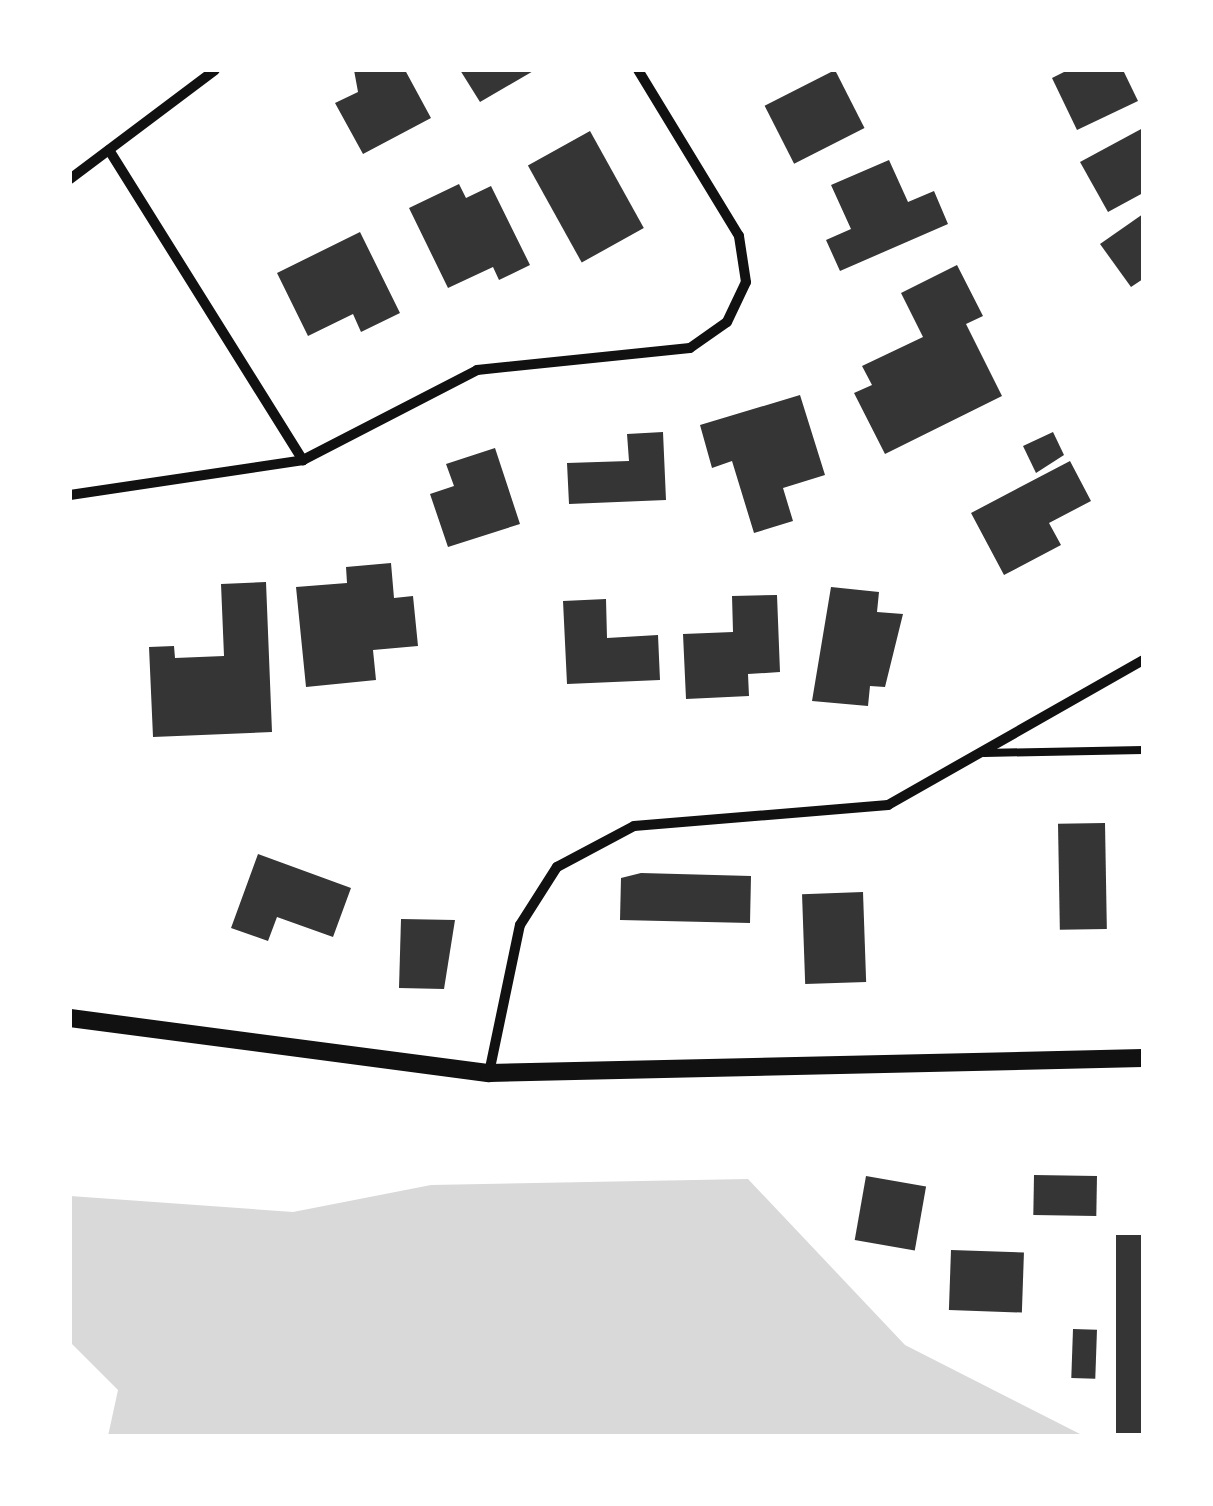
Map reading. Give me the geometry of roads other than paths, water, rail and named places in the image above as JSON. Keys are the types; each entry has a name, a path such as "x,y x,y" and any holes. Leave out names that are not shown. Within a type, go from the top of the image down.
{"street":[{"path":"70,179 215,70"},
{"path":"70,496 303,460 477,370 690,348 726,322 746,282 724,202 638,70"},
{"path":"109,150 303,460"},
{"path":"489,1073 520,925 557,867 634,826 888,805 1143,660"},
{"path":"70,1018 489,1073 1143,1058"}],"lane":[{"path":"984,753 1143,750"}]}
